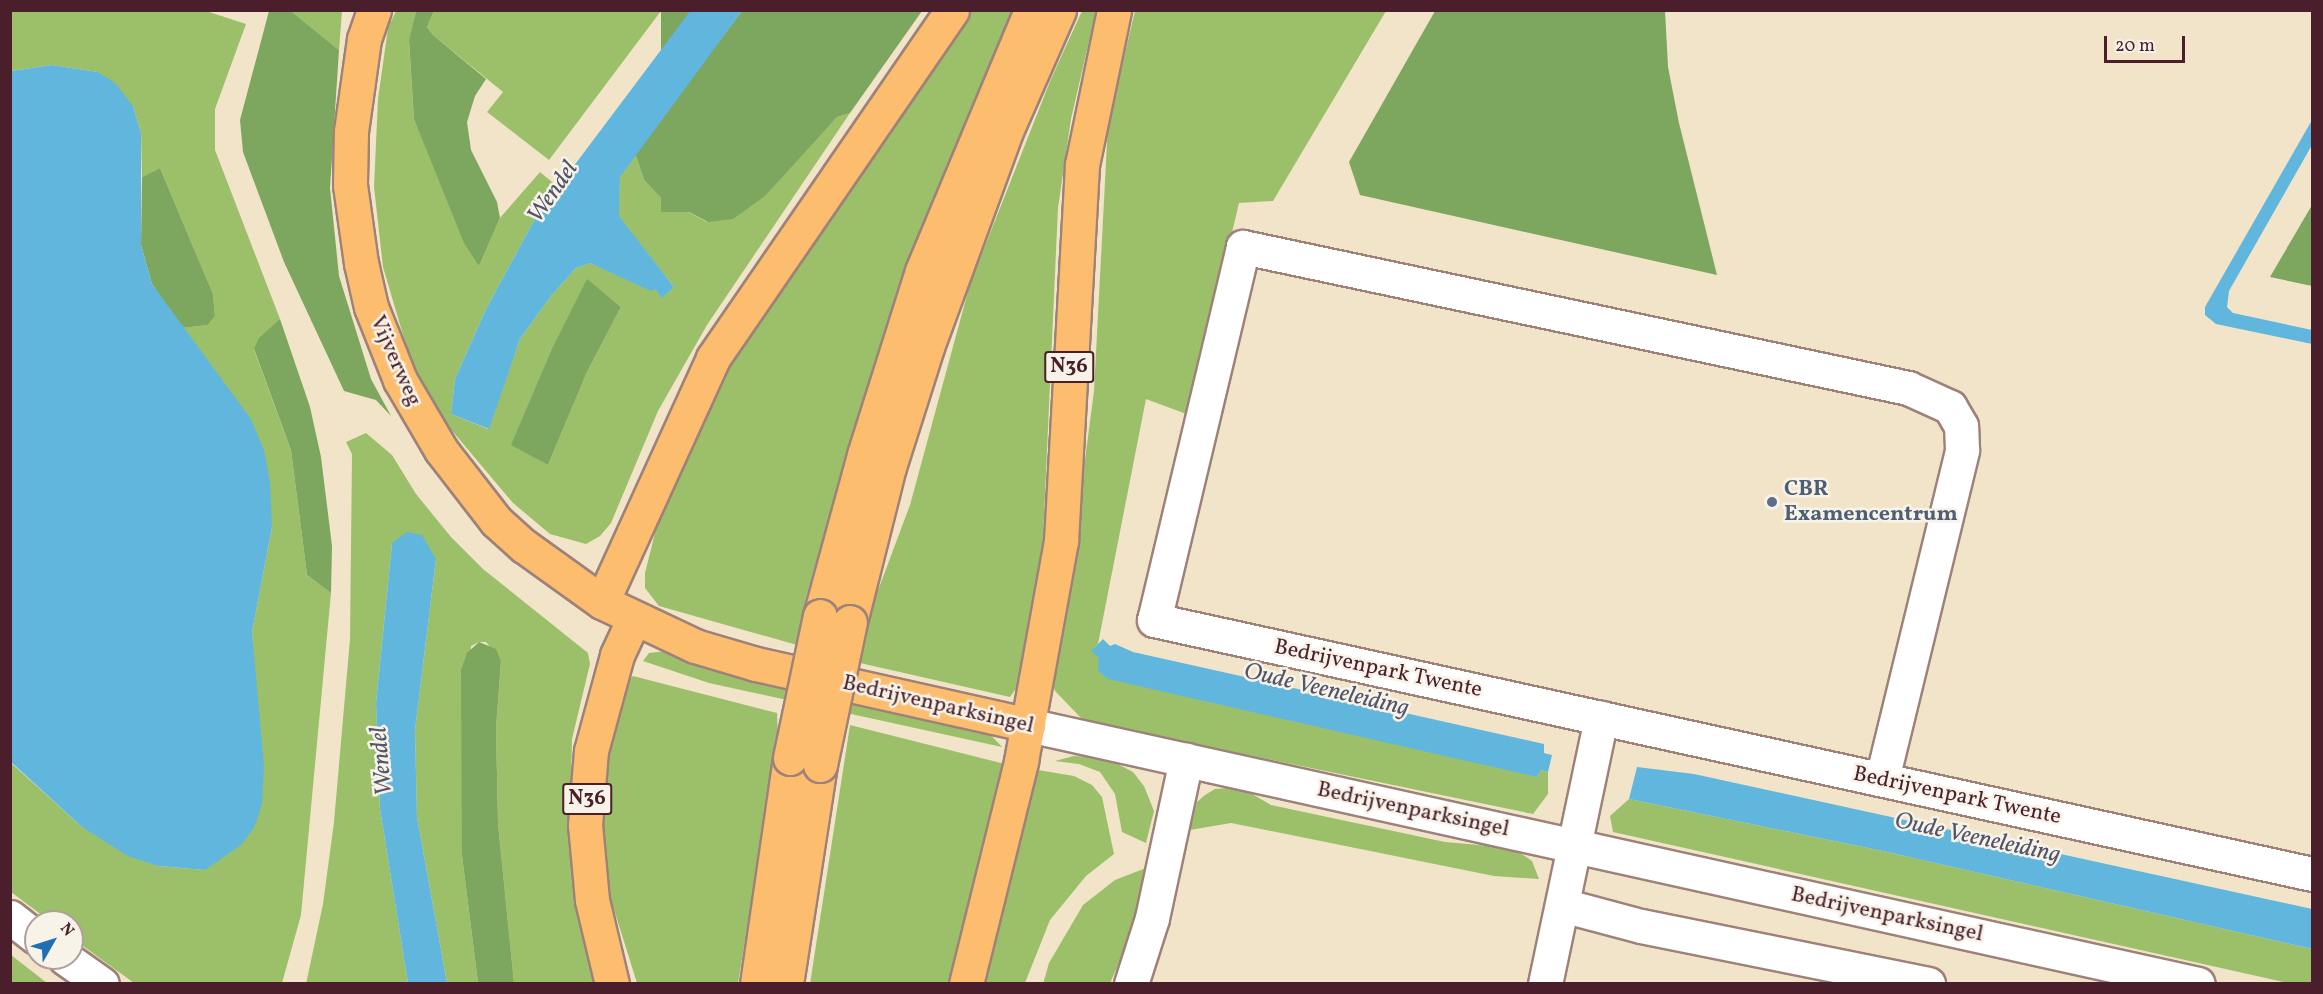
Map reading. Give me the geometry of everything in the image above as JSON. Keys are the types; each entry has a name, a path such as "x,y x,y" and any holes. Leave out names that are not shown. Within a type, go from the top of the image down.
{"main road":[{"name":"Vijverweg","path":"374,10 356,84 350,185 360,263 384,345 441,450 496,521 524,546 602,602 633,620"},
{"path":"602,602 713,358 952,10"},
{"path":"757,984 835,619 864,455 922,271 1030,10"},
{"path":"835,619 889,467 927,346 1006,131 1059,10"},
{"name":"N36","path":"966,984 1028,725 1061,541 1082,165 1114,10"},
{"name":"N36","path":"612,984 592,900 585,825 591,751 617,655 633,620"},
{"name":"Bedrijvenparksingel","path":"633,620 726,657 1028,725"},
{"path":"786,984 805,762"}],"street":[{"name":"Bedrijvenpark Twente","path":"1882,779 1962,450 1960,426 1950,407 1908,388 1243,247 1154,620 2313,874"},
{"path":"1545,984 1601,718"},
{"name":"Bedrijvenparksingel","path":"1028,725 2198,984"},
{"path":"1131,984 1152,918 1186,760"},
{"path":"1562,905 1641,926 1928,984"},
{"path":"10,917 24,928"},
{"path":"82,970 102,984"}],"green space":[{"path":"11,11 206,11 246,24 215,109 215,150 280,319 254,350 291,450 307,575 331,593 301,915 282,983 134,983 84,947 84,910 35,910 11,892 10,762 82,827 158,866 205,870 254,671 252,632 272,527 215,370 182,328 208,325 215,316 213,294 160,168 142,177 141,133 133,106 98,72 52,65 11,71"},
{"path":"269,11 291,11 339,50 330,188 339,276 371,379 391,416 376,400 344,391 284,262 243,152 240,120"},
{"path":"291,11 342,11 339,50"},
{"path":"396,11 416,11 409,41 414,119 479,266 500,218 540,172 558,187 537,215 486,309 455,379 451,414 488,429 520,339 551,296 576,268 590,263 655,289 662,297 674,287 618,216 620,177 635,153 644,180 660,197 707,222 815,140 837,117 850,113 707,325 658,411 611,523 600,536 586,544 550,534 513,503 443,420 411,362 383,267 374,187 378,99 388,28","holes":["587,280 621,307 587,372 548,465 512,444 552,348"]},
{"path":"416,11 434,11 427,27 433,35 486,79 475,96 467,122 471,150 497,202 500,218 479,266 464,243 414,119 409,40"},
{"path":"434,11 661,11 549,160 487,112 503,92 433,35 427,27"},
{"path":"661,11 691,11 691,212 661,212"},
{"path":"742,11 922,11 850,113 837,117 765,196 733,219 708,222 660,197 644,180 635,153"},
{"path":"965,11 1017,11 848,454 806,597 797,645 659,606 645,588 645,573 661,509 715,382"},
{"path":"1082,11 1096,11 1071,119 1058,208 1043,539 1022,680 1010,697 860,663 868,617 910,505 970,284 1051,79"},
{"path":"1135,11 1386,11 1273,201 1239,203 1189,415 1146,399 1098,644 1092,651 1537,777 1541,770 1548,772 1548,794 1533,814 1084,721 1055,691 1049,671 1067,597 1094,391 1108,124"},
{"path":"1435,11 1665,11 1668,67 1679,123 1717,275 1360,195 1349,162"},
{"path":"160,168 213,294 215,316 208,325 182,328 152,284 141,245 142,177"},
{"path":"2312,205 2312,286 2270,277"},
{"path":"587,279 621,307 587,372 548,465 511,445 552,348"},
{"path":"280,319 310,407 321,457 332,546 331,593 307,575 291,450 254,349 259,338"},
{"path":"366,433 392,455 416,494 451,537 483,569 588,653 590,664 572,739 570,823 602,983 514,983 498,823 496,728 501,661 486,642 479,642 471,646 462,856 478,983 447,983 417,817 415,730 436,559 392,543 376,703 380,809 408,983 306,984 323,904 334,822 350,639 352,454 346,442"},
{"path":"479,642 496,649 501,661 496,728 498,823 514,983 478,983 462,856 461,670 467,653"},
{"path":"666,651 747,677 987,731 1002,747 709,683 643,661 649,653"},
{"path":"633,676 777,713 778,739 738,983 637,983 611,900 603,822 606,743 624,685"},
{"path":"850,725 1005,764 958,983 810,984"},
{"path":"1074,756 1106,758 1133,772 1144,786 1154,811 1146,843 1122,832 1115,794 1100,772 1079,764 1055,761"},
{"path":"1038,770 1074,776 1092,785 1102,797 1114,854 1086,876 1050,920 1025,983 976,984 1022,786"},
{"path":"1240,787 1271,805 1445,842 1513,848 1532,861 1539,879 1494,876 1231,823 1190,830 1197,802 1205,795 1215,789"},
{"path":"1629,799 1883,851 2312,949 2312,983 2288,983 1613,832 1610,816"},
{"path":"1146,868 1128,943 1110,983 1043,984 1049,963 1083,905 1115,880"},
{"path":"11,955 24,965 24,970 30,970 47,983 11,983"}],"water":[{"name":"Wendel","path":"691,10 742,11 620,177 619,216 674,287 662,298 655,289 651,291 590,263 576,268 551,296 520,339 489,429 451,414 455,379 486,309 537,215"},
{"path":"52,65 98,72 115,83 133,106 141,133 141,245 152,284 251,419 264,450 270,482 272,527 252,632 264,766 262,804 254,828 241,845 205,870 158,866 128,856 82,827 11,762 11,71"},
{"path":"2312,120 2312,145 2229,291 2227,307 2233,313 2312,330 2312,344 2216,324 2205,315 2205,307"},
{"name":"Wendel","path":"407,532 422,535 436,559 415,730 417,817 447,983 408,983 380,809 376,703 392,543"},
{"path":"1103,639 1110,646 1115,644 1133,652 1544,744 1544,753 1552,755 1548,772 1541,770 1537,777 1108,679 1098,671 1099,658 1091,651"},
{"name":"Oude Veeneleiding","path":"1637,767 1694,774 2312,909 2312,949 1883,851 1629,799"}],"place":[{"name":"CBR Examencentrum","path":"1772,502"}]}
